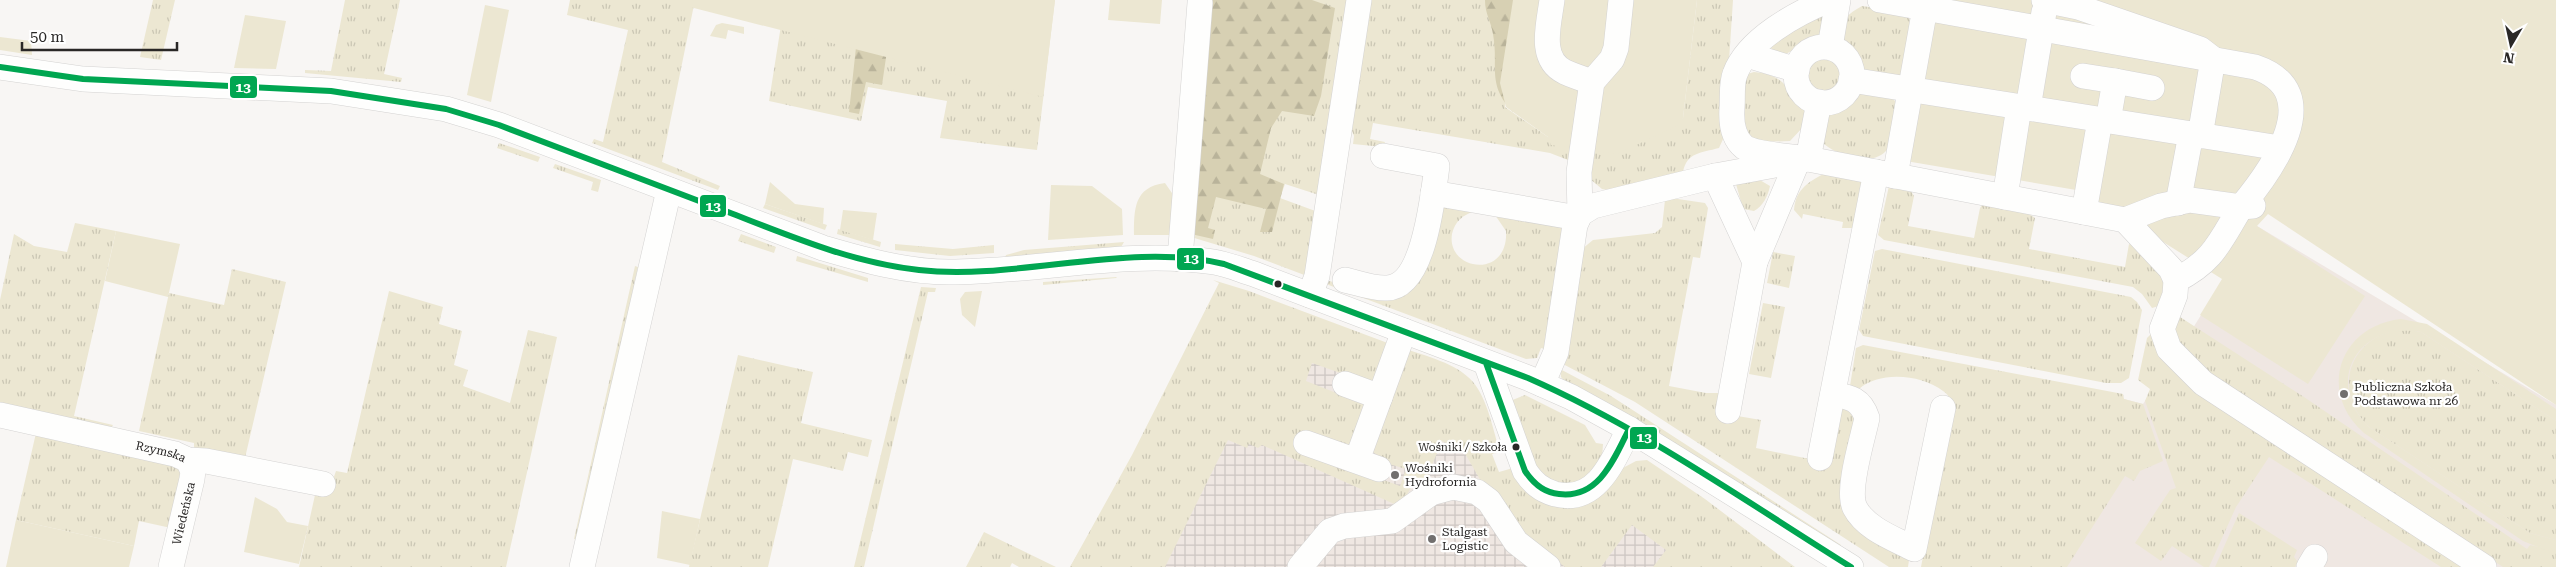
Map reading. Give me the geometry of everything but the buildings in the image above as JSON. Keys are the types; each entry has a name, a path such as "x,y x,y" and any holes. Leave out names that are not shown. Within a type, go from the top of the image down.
{"street":[{"path":"1310,296 1317,276 1359,0"},
{"path":"1552,0 1547,50 1553,61 1564,72 1592,82"},
{"path":"1542,384 1556,352 1579,216 1579,172 1592,82 1612,59 1616,48 1621,0"},
{"path":"1829,0 1804,10 1770,32 1748,55 1734,75 1731,122 1736,138 1751,150 2125,220 2161,206 2190,200 2247,207"},
{"path":"1830,47 1838,0"},
{"path":"1880,0 1921,5 2041,29 2212,59 2269,72 2289,96 2292,109 2291,126 2247,207 2214,253 2200,267 2176,280"},
{"path":"2004,197 2041,29 2045,0 2078,6 2200,49 2212,59"},
{"path":"1180,259 1200,3"},
{"path":"1820,458 1833,394 1886,174 1910,90 1921,5"},
{"path":"1830,47 1846,58 1850,66 1851,80 1845,92 1839,98 1830,102 1819,102 1803,93 1798,85 1796,70 1803,56 1810,50 1830,47"},
{"path":"1748,55 1796,70"},
{"path":"2178,203 2212,59"},
{"path":"0,67 92,79 330,91 446,108 499,125 823,248 864,260 919,270 948,272 1120,259 1180,259 1216,262 1542,384 1629,429 1851,567"},
{"path":"2083,76 2152,88"},
{"path":"1851,80 2280,148"},
{"path":"2084,212 2115,81"},
{"path":"1728,411 1755,262 1803,160 1819,102"},
{"path":"1345,280 1388,289 1399,284 1411,273 1424,246 1438,166 1382,156"},
{"path":"1433,194 1579,216 1593,206 1715,176 1803,160"},
{"path":"1715,176 1755,262"},
{"path":"582,567 669,190"},
{"path":"2125,220 2171,269 2176,280 2175,295 2162,329 2169,349 2184,365 2203,383 2484,567"},
{"path":"1306,443 1368,464 1380,397 1404,331"},
{"path":"1486,363 1525,471 1531,481 1544,491 1559,495 1574,494 1588,490 1600,481 1610,468 1629,429"},
{"path":"1345,384 1380,397"},
{"path":"1833,394 1855,398 1864,407 1867,418 1852,491 1855,508 1870,525 1913,558 1943,408"},
{"name":"Rzymska","path":"0,415 175,454 188,460 206,461 322,484"},
{"name":"Wiedeńska","path":"172,567 192,479 193,471 188,460"},
{"path":"1702,476 1818,567"},
{"path":"1300,567 1330,531 1344,526 1392,521 1431,493 1453,487 1477,492 1489,501 1516,542 1548,567"}],"shaded area":[{"name":"Publiczna Szkoła Podstawowa nr 26","path":"2257,226 2556,405 2556,567 2026,567 2124,399 2143,404"},
{"path":"1222,313 1460,376 1506,498 1637,469 1784,567 1070,567"}],"green space":[{"path":"153,0 175,0 161,60 140,57"},
{"path":"345,0 400,0 384,74 402,78 401,82 305,73 305,70 331,71"},
{"path":"570,0 695,0 662,162 720,186 718,190 592,143 594,139 603,142 628,30 567,15"},
{"path":"687,0 1055,0 1043,97 686,6"},
{"path":"785,0 1055,0 1037,150 940,138 947,101 868,87 861,121 769,101"},
{"path":"1110,0 1162,0 1160,24 1108,20"},
{"path":"1212,0 1352,0 1319,195 1285,184 1280,198 1318,212 1307,276 1254,256 1191,237"},
{"path":"1212,0 1312,0 1335,8 1321,96 1314,116 1282,111 1271,128 1260,174 1284,184 1272,232 1260,232 1266,209 1216,197 1208,228 1215,230 1213,239 1191,234"},
{"path":"1369,0 1513,0 1505,107 1548,137 1574,148 1573,155 1568,160 1550,153 1373,123 1370,139 1385,142 1383,147 1353,144 1354,136 1350,126"},
{"path":"1485,0 1538,0 1513,112 1499,93 1496,84 1493,34"},
{"path":"1513,0 1697,0 1683,118 1679,125 1617,154 1551,145 1548,137 1506,107 1500,83"},
{"path":"1697,0 1733,0 1724,137 1719,148 1691,157 1685,165 1683,172 1617,192 1602,189 1590,179 1592,151 1683,118"},
{"path":"1914,0 2556,0 2556,405 2268,214 2257,226 2365,296 2308,384 2200,315 2222,279 2082,191 1888,158"},
{"path":"485,5 509,10 491,102 467,95"},
{"path":"1862,6 1904,12 1914,25 1900,80 1867,73 1847,49 1841,34 1843,22 1853,11"},
{"path":"245,15 286,21 276,69 234,68"},
{"path":"1824,15 1826,27 1818,35 1781,57 1772,53 1771,45 1777,38"},
{"path":"722,23 744,27 744,34 728,30 726,39 710,36 716,25"},
{"path":"0,37 31,41 32,55 0,50"},
{"path":"889,37 882,85 866,82 859,114 849,112 857,38"},
{"path":"1823,57 1830,58 1836,62 1840,68 1840,82 1836,88 1830,92 1823,93 1816,92 1810,88 1806,82 1805,75 1806,68 1810,62 1816,58"},
{"path":"1754,72 1764,73 1780,80 1807,114 1804,126 1790,141 1758,142 1743,129 1744,75"},
{"path":"1858,91 1891,97 1897,103 1890,144 1882,154 1874,158 1855,158 1845,155 1822,142 1826,122 1831,110"},
{"path":"499,143 540,157 538,162 497,148"},
{"path":"555,164 601,180 598,192 591,190 593,182 553,168"},
{"path":"1828,171 1850,172 1866,187 1854,228 1842,228 1843,222 1803,214 1802,219 1794,210 1795,202 1801,190"},
{"path":"1753,176 1770,186 1765,200 1754,211 1743,209 1736,184"},
{"path":"770,182 795,204 824,208 823,224 765,204"},
{"path":"1165,183 1174,196 1172,235 1134,235 1134,216 1142,194 1155,185"},
{"path":"1051,185 1092,186 1122,209 1123,235 1048,240"},
{"path":"1889,186 1908,187 1914,196 1908,226 1974,238 1980,208 1985,201 2023,210 2035,218 2029,249 2125,267 2129,244 2135,246 2154,266 2162,279 2164,295 2162,305 2152,308 2142,294 2133,287 1884,240 1878,235"},
{"path":"1671,198 1705,203 1708,208 1700,258 1693,257 1669,386 1706,393 1725,393 1720,413 1761,420 1756,448 1824,462 1840,409 1851,409 1856,421 1844,477 1906,555 1909,560 1908,567 1889,567 1635,402 1561,363 1582,249 1593,240 1655,233 1662,227 1665,200"},
{"path":"1440,203 1564,225 1548,350 1541,348 1537,358 1526,359 1326,284 1329,281 1385,294","holes":["1475,211 1495,215 1506,231 1504,247 1498,257 1489,263 1478,265 1467,262 1458,256 1453,247 1452,234 1457,222 1467,214"]},
{"path":"765,204 827,225 825,230 763,208"},
{"path":"843,210 877,213 873,240 840,230"},
{"path":"75,223 116,231 74,416 113,425 111,428 0,406 0,300 14,234 34,246 67,252"},
{"path":"838,229 881,242 880,247 837,234"},
{"path":"116,231 180,244 168,297 105,281"},
{"path":"741,234 776,247 774,253 738,241"},
{"path":"1124,242 1120,249 1005,258 1006,255 1024,250"},
{"path":"895,244 953,249 994,245 994,253 950,256 895,250"},
{"path":"1882,249 2131,297 2142,310 2129,378 2121,383 2106,383 1863,336 1859,330 1875,251"},
{"path":"1773,252 1795,256 1789,288 1767,283"},
{"path":"797,256 868,278 868,282 796,261"},
{"path":"635,266 638,267 578,540 574,539"},
{"path":"232,269 286,282 245,458 194,448 194,443 139,431 169,293 224,305"},
{"path":"1116,278 1043,285 1043,282"},
{"path":"1213,280 1249,291 1393,345 1378,382 1346,375 1312,363 1306,381 1364,404 1359,438 1378,478 1400,486 1406,469 1389,464 1373,452 1403,348 1450,365 1473,382 1483,397 1500,452 1492,454 1499,472 1513,468 1538,499 1621,469 1636,461 1647,460 1705,499 1795,567 1653,567 1666,550 1632,525 1601,567 1565,567 1523,534 1482,483 1463,450 1442,441 1421,491 1411,487 1401,507 1262,445 1258,448 1249,444 1247,448 1228,440 1165,567 1070,567 1132,455 1219,283"},
{"path":"921,287 936,288 935,292 928,292 864,567 854,567"},
{"path":"389,291 443,307 439,324 462,331 454,365 468,370 463,386 510,403 528,330 557,337 506,567 299,567 315,495 329,491 336,471 347,473"},
{"path":"982,291 975,327 962,315 960,299 965,292"},
{"path":"1763,303 1785,307 1771,378 1749,374"},
{"path":"2180,317 2304,397 2527,549 2530,545 2556,551 2556,567 2503,567 2287,427 2180,353 2172,321"},
{"path":"2401,319 2427,324 2556,409 2556,421 2421,332 2399,331 2380,336 2365,345 2354,358 2349,374 2349,392 2355,410 2369,427 2530,533 2556,540 2556,551 2545,550 2523,541 2364,433 2350,417 2341,399 2339,381 2342,363 2350,347 2362,334 2380,324"},
{"path":"2404,329 2421,332 2556,421 2556,540 2530,533 2369,427 2357,412 2351,396 2349,381 2352,366 2359,352 2371,341 2386,333"},
{"path":"2151,334 2467,567 2441,567 2269,457 2236,507 2209,567 2204,567 2172,546 2161,561 2135,543 2170,490 2176,488 2145,401 2150,389 2138,380 2147,338"},
{"path":"1863,345 2123,394 2124,399 2143,404 2163,461 2140,471 2134,481 2125,476 2067,567 1921,567 1953,402 1934,385 1912,378 1889,377 1877,379 1859,389 1850,386 1856,348"},
{"path":"738,355 813,372 801,423 872,440 868,457 848,452 843,471 793,459 768,567 689,567"},
{"path":"1560,369 1611,396 1841,545 1836,550 1564,381 1561,377"},
{"path":"1525,395 1585,425 1596,443 1603,444 1602,459 1578,484 1557,485 1539,474 1510,401"},
{"path":"36,433 181,468 171,528 139,521 134,546 16,520"},
{"path":"255,497 277,509 287,522 308,526 299,564 244,552"},
{"path":"662,511 700,519 690,565 657,558"},
{"path":"2239,513 2297,550 2294,557 2298,562 2295,567 2215,567"},
{"path":"16,520 134,546 129,567 6,567"},
{"path":"984,532 1056,567 1019,567 1012,563 1010,567 966,567"}],"transit line":[{"name":"13","path":"0,67 83,79 331,91 446,109 499,125 798,239 846,255 894,266 919,270 956,272 1150,257 1188,258 1224,264 1528,378 1570,398 1612,419 1692,466 1851,567"},
{"name":"13","path":"1486,363 1525,471 1535,483 1548,492 1573,494 1595,484 1611,464 1629,429"}],"place":[{"name":"Publiczna Szkoła Podstawowa nr 26","path":"2344,394"},
{"name":"Wośniki / Szkoła","path":"1516,447"},
{"name":"Wośniki Hydrofornia","path":"1395,475"},
{"name":"Stalgast Logistic","path":"1432,539"}]}
